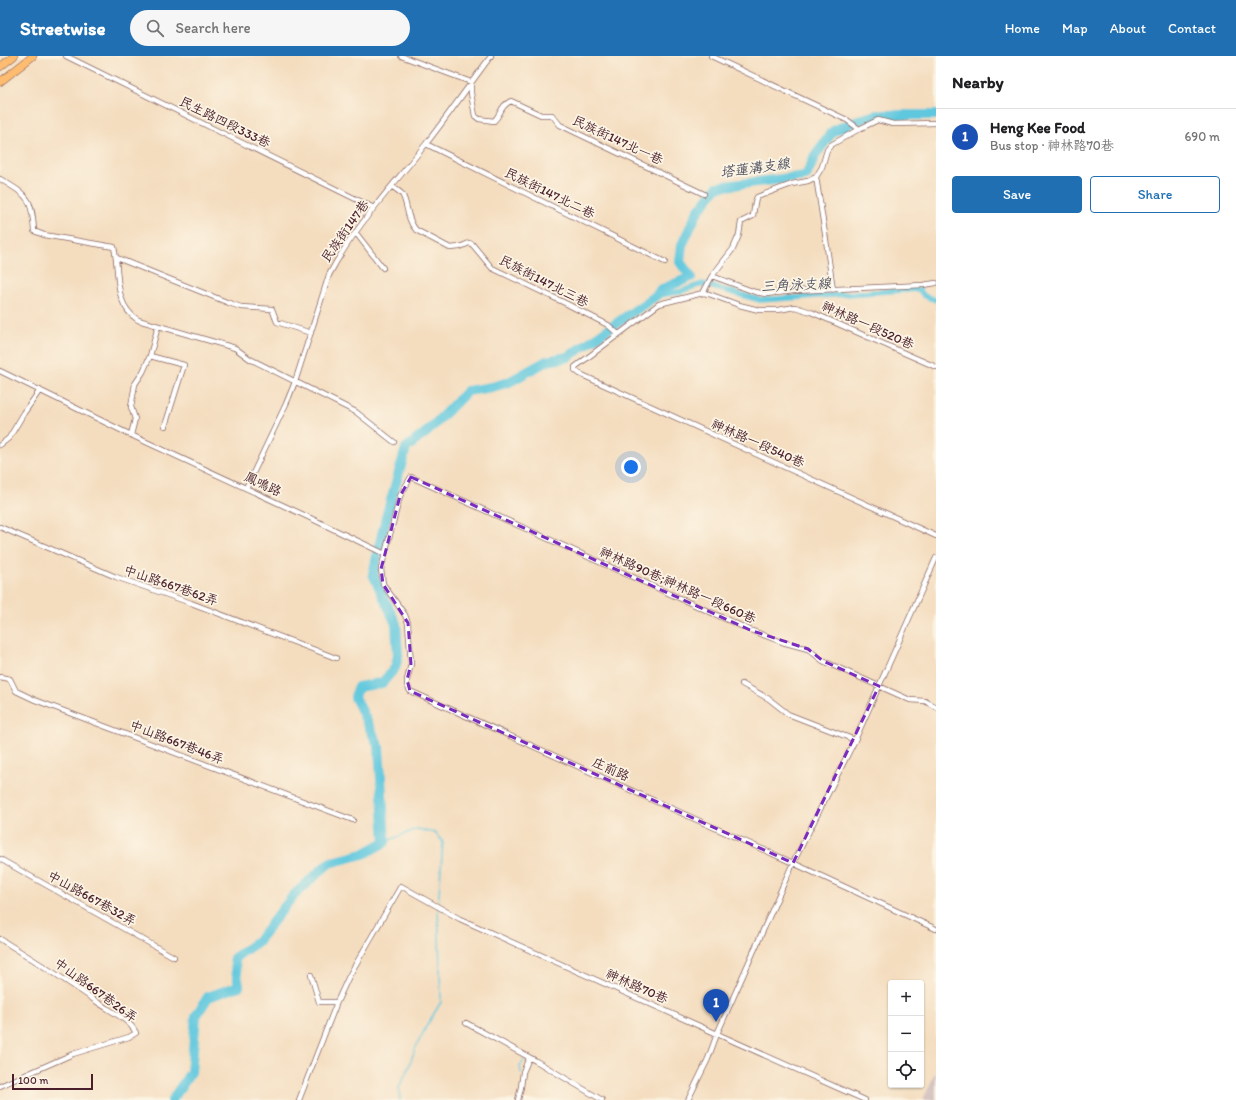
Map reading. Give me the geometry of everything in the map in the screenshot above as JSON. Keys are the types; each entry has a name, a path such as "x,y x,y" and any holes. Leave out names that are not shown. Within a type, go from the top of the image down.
{"main road":[{"path":"0,67 14,56"},
{"path":"0,82 33,56"}],"street":[{"name":"民生路四段333巷","path":"66,56 374,208"},
{"path":"401,56 471,82"},
{"name":"民族街147巷","path":"246,488 295,382 329,275 337,260 374,208 426,144 491,56"},
{"path":"711,56 847,120 858,129"},
{"name":"民族街147北一巷","path":"471,82 471,93 475,116 479,119 494,121 498,117 504,104 511,102 540,115 552,115 560,125 704,194"},
{"path":"618,334 659,304 703,293 712,276 733,249 739,235 741,222 753,216 757,197 792,184 808,181 816,177 822,167 827,150 831,145 858,129 878,120 892,124 936,123"},
{"name":"民族街147北二巷","path":"426,144 665,262"},
{"path":"816,177 833,290"},
{"path":"0,179 19,191 28,199 33,212 34,231 44,235 114,247 117,258 120,294 126,309 132,316 138,320 173,331 235,348 250,359 356,412 394,442"},
{"name":"民族街147北三巷","path":"392,186 402,195 408,215 416,230 450,248 460,247 469,243 472,244 492,268 608,325 618,334"},
{"path":"356,233 383,268"},
{"path":"117,258 241,307 272,309 277,322 310,333"},
{"path":"712,276 755,292 766,294 936,283"},
{"name":"神林路一段520巷","path":"703,293 739,306 759,310 778,310 795,307 811,312 936,367"},
{"path":"131,435 135,420 130,407 135,384 143,372 150,356 158,326"},
{"name":"神林路一段540巷","path":"618,334 575,367 575,370 580,374 936,536"},
{"path":"150,356 184,365 165,426"},
{"name":"鳳鳴路","path":"0,371 131,435 385,554"},
{"path":"0,445 9,438 40,390"},
{"name":"神林路90巷;神林路一段660巷","path":"385,554 400,496 411,477 750,630 782,642 808,649 823,661 910,700 925,701 936,706"},
{"name":"中山路667巷62弄","path":"0,527 116,577 191,603 336,658"},
{"name":"庄前路","path":"385,554 381,569 383,584 405,615 408,623 412,664 407,685 410,691 936,929"},
{"path":"688,1100 708,1059 717,1034 793,863 855,740 936,558"},
{"name":"中山路667巷46弄","path":"0,677 10,679 16,691 35,700 353,820"},
{"path":"742,684 769,699 788,714 855,740"},
{"name":"中山路667巷32弄","path":"0,859 174,957"},
{"name":"神林路70巷","path":"337,1002 349,976 401,886 460,918 866,1100"},
{"name":"中山路667巷26弄","path":"0,939 65,979 133,1027 136,1033 73,1054 0,1086"},
{"path":"299,1100 337,1002 319,1002 311,975"},
{"path":"466,1023 602,1100"},
{"path":"518,1100 523,1072 529,1058"}],"highlighted area":[{"path":"411,477 750,630 808,649 823,661 879,686 793,863 410,691 407,680 411,664 408,623 383,584 381,569 400,496"}],"shaded area":[{"path":"936,1071 936,1100 923,1100"}],"waterway":[{"name":"塔蓮溝支線","path":"172,1100 191,1072 196,1016 208,997 239,986 234,958 257,942 293,896 329,863 363,854 385,842 379,747 355,697 358,687 382,683 395,668 398,656 396,624 373,574 385,521 406,448 428,431 467,391 492,387 509,382 547,361 568,357 657,295 660,290 691,277 680,262 682,245 698,211 717,187 806,176 816,154 833,131 858,120 877,115 936,115"},
{"name":"三角泳支線","path":"657,295 679,292 702,284 760,300 919,289 924,296 936,300"},
{"path":"385,842 417,829 435,833 443,842 438,907 441,1002 415,1049 407,1072 399,1087 400,1100"},
{"path":"521,1073 520,1066 524,1060"}],"place":[{"name":"Heng Kee Food","path":"716,1022"}]}
